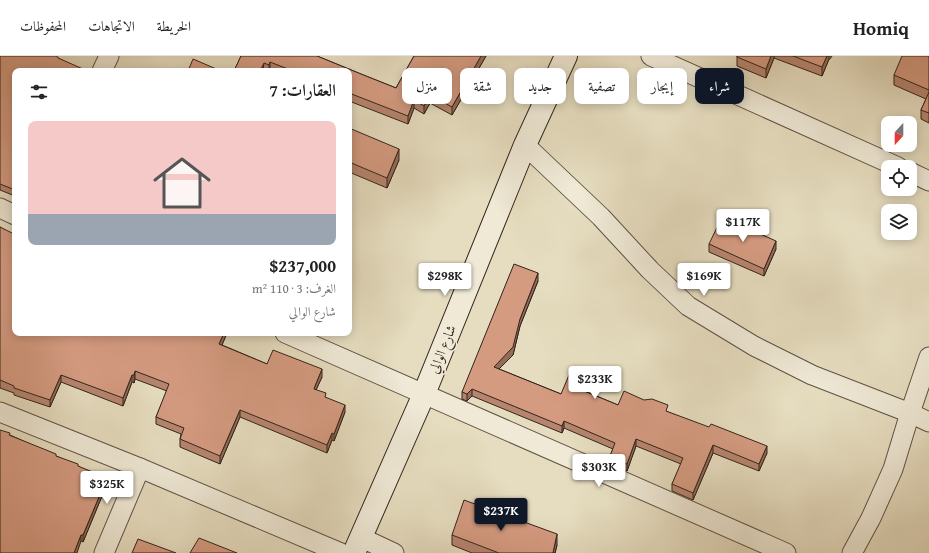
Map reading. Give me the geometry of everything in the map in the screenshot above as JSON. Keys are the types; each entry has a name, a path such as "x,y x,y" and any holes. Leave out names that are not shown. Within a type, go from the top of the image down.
{"main road":[{"name":"شارع الوالي","path":"358,545 424,394 525,145 566,56"}],"street":[{"path":"651,56 882,160"},
{"path":"525,145 601,217 650,270 688,306 754,346 812,375 910,413 929,422"},
{"path":"917,175 929,181"},
{"path":"0,208 12,214"},
{"path":"292,336 786,553"},
{"path":"852,553 871,518 893,469 929,357"},
{"path":"0,412 140,468 341,553"},
{"path":"104,553 140,468"},
{"path":"358,545 394,553"}],"building":[{"path":"0,56 56,56 81,68 12,68 12,189 0,184"},
{"path":"241,56 317,56 347,68 285,68 270,62 269,65 264,63 262,68 235,68"},
{"path":"414,56 481,56 474,68 460,68 460,93 452,107 446,104 452,104 452,68 407,68"},
{"path":"737,56 771,56 766,69"},
{"path":"793,56 827,56 822,67"},
{"path":"902,56 929,56 929,90 894,75"},
{"path":"193,59 214,68 189,68"},
{"path":"352,70 396,88 402,77 402,104 412,104 408,116 352,94"},
{"path":"929,92 929,113 921,110"},
{"path":"352,129 399,149 387,178 352,163"},
{"path":"722,217 776,241 764,269 709,244"},
{"path":"0,227 12,233 12,336 223,336 219,344 267,364 273,350 322,369 314,389 326,393 325,397 345,405 334,434 332,433 327,445 240,410 220,456 180,439 184,428 156,417 169,384 135,371 123,398 61,375 50,400 14,388 14,386 0,380"},
{"path":"514,264 538,273 520,319 513,347 494,367 561,394 572,368 591,375 584,391 618,405 624,391 644,400 652,399 668,405 666,411 709,427 711,424 767,446 759,464 713,445 693,493 672,484 683,458 636,439 627,464 610,456 615,443 564,421 562,426 472,389 467,394 462,392"},
{"path":"0,430 10,433 9,435 56,454 56,456 78,464 78,466 107,478 74,553 0,553"},
{"path":"464,500 557,534 553,553 499,553 452,535"},
{"path":"199,538 237,553 190,553"},
{"path":"138,539 176,553 132,553"}]}
